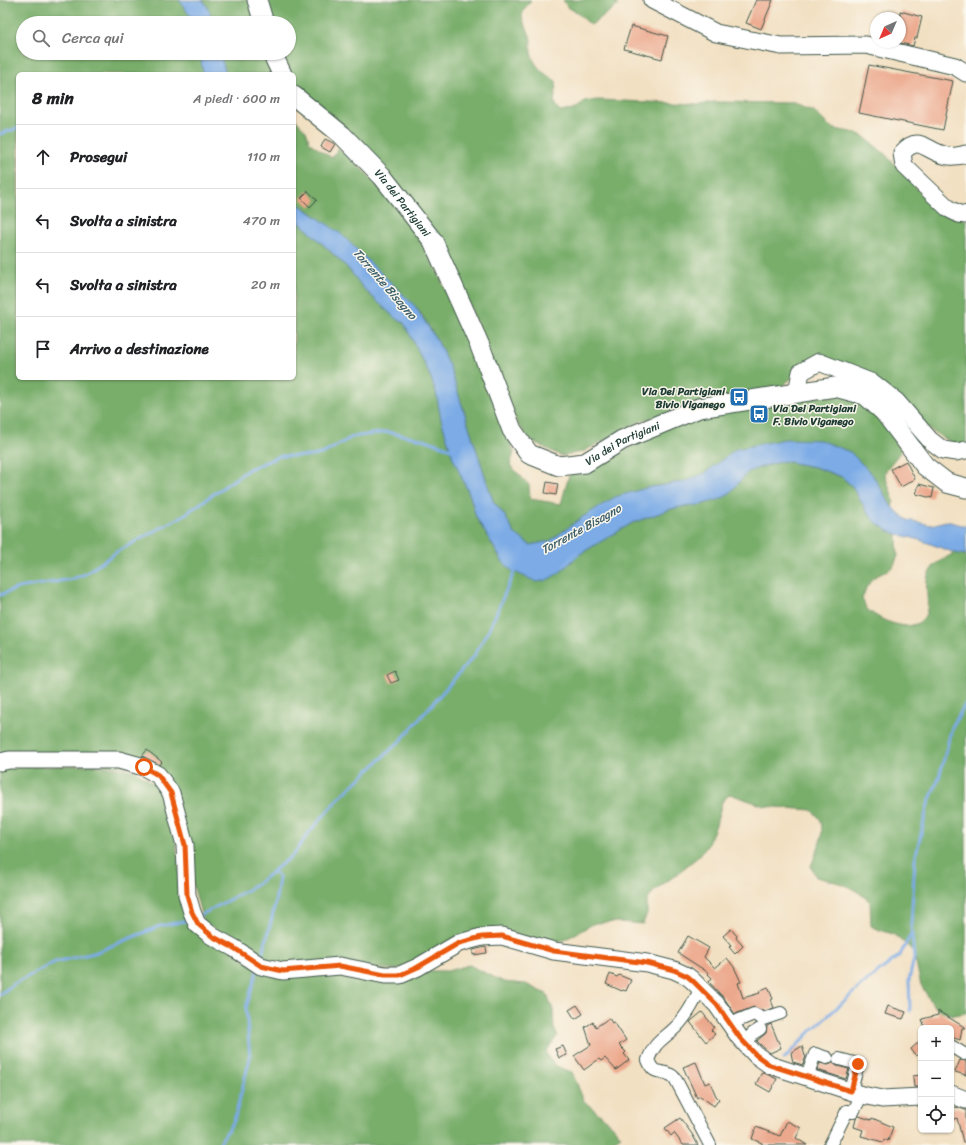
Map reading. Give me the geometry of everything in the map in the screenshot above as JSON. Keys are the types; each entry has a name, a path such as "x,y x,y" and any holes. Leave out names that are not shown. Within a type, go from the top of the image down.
{"main road":[{"path":"257,0 262,16"},
{"path":"652,0 716,33 781,46 866,45 955,66 966,73"},
{"path":"275,60 281,72"},
{"name":"Via dei Partigiani","path":"296,98 342,135 382,176 433,241 480,346 512,430 529,454 559,466 585,463 622,440 699,408 835,387 865,395 884,412 925,466 947,483 966,488"},
{"path":"966,154 955,157 944,156 918,143 909,145 902,153 904,166 915,177 949,209 958,214 966,215"},
{"path":"797,392 800,372 819,362 873,383 897,402 930,440 943,450 956,452 966,450"},
{"path":"0,762 9,760 119,760 144,767 158,775 171,793 185,845 187,895 192,912 198,924 212,936 257,963 283,971 340,966 385,975 400,975 418,967 459,943 482,937 502,936 554,951 647,963 674,970 687,976 717,1005 730,1024 756,1055 770,1065 857,1093 882,1099 918,1097"},
{"path":"954,1095 966,1100"}],"street":[{"path":"701,988 683,1019 676,1028 653,1047 648,1060 651,1068 655,1071 671,1075 678,1082 710,1145"},
{"path":"730,1024 754,1014 763,1019 781,1013"},
{"path":"747,1045 752,1034 760,1029"},
{"path":"954,1048 964,1054"},
{"path":"809,1078 810,1068 815,1054 858,1064 857,1093 853,1112 848,1111 830,1145"}],"green space":[{"path":"0,0 179,0 190,16 16,16 16,60 201,60 203,72 16,72 16,380 296,380 296,219 347,267 364,289 395,318 404,323 429,373 436,392 441,419 453,458 470,496 476,517 502,561 559,573 580,554 632,523 671,509 700,505 729,494 748,472 783,461 815,467 842,477 852,486 866,510 887,530 897,534 898,556 893,567 873,578 866,588 862,599 868,610 876,616 898,625 907,626 916,624 922,620 926,614 927,579 931,569 940,561 955,553 966,555 966,1013 954,1015 942,1012 933,1005 921,985 913,950 893,934 871,926 870,902 852,888 816,877 811,866 820,843 822,825 820,819 811,810 764,806 730,794 722,802 716,825 707,846 699,856 654,891 647,901 647,913 643,924 619,922 595,923 555,945 503,931 399,969 283,964 263,960 203,921 162,770 0,756"},
{"path":"203,0 250,0 253,16 211,16"},
{"path":"266,0 531,0 522,15 522,18 531,38 531,49 534,61 540,69 556,81 554,101 560,112 574,110 585,102 598,100 698,104 714,102 792,103 814,111 829,126 835,129 856,133 863,136 885,154 921,193 966,221 966,443 954,444 930,430 819,356 777,390 692,406 643,420 582,452 561,456 530,440 517,423 459,279 296,82 296,72 290,72 285,60 296,60 296,16 271,16"},
{"path":"563,0 613,0 618,5 591,25 575,11 568,8"},
{"path":"222,60 267,60 272,72 225,72"},
{"path":"296,120 306,131 310,143 332,158 338,148 366,173 406,217 437,270 512,446 514,453 510,465 529,485 530,499 561,504 569,475 586,471 673,425 722,411 823,396 849,397 873,410 902,450 886,470 885,476 894,501 892,507 872,474 736,449 705,474 687,481 646,488 581,518 550,541 530,545 514,533 505,516 493,501 450,368 438,342 424,318 415,306 394,285 316,216 296,202"},
{"path":"87,765 134,770 154,784 164,802 174,826 184,912 257,969 447,971 469,965 504,982 526,984 547,994 553,1010 554,1029 558,1035 546,1052 556,1066 572,1072 584,1101 612,1125 621,1136 615,1140 615,1145 0,1145 0,768"}],"water":[{"path":"179,0 203,0 211,16 190,16"},
{"path":"201,60 222,60 225,72 203,72"},
{"name":"Torrente Bisagno","path":"296,202 341,234 415,306 438,342 450,368 493,501 505,516 514,533 530,545 550,541 581,518 615,497 646,488 687,481 705,473 736,449 785,439 820,440 850,452 872,474 892,507 907,520 931,525 946,521 966,526 966,555 955,553 887,530 874,521 852,486 842,477 815,467 783,461 748,472 729,494 721,499 700,505 671,509 632,523 580,554 559,573 547,580 537,582 512,571 502,561 476,517 470,496 453,458 441,419 436,392 429,373 404,323 395,318 364,289 347,267 296,219"}],"building":[{"path":"756,0 773,0 761,29 746,23"},
{"path":"906,13 922,17 917,38 915,38 913,46 906,44"},
{"path":"631,26 668,36 662,59 624,49"},
{"path":"869,65 953,81 943,130 859,113"},
{"path":"325,139 335,144 330,152 321,147"},
{"path":"308,191 317,200 310,207 301,198"},
{"path":"906,461 915,479 901,487 891,469"},
{"path":"547,482 558,484 556,495 545,493"},
{"path":"919,484 934,488 932,498 916,494"},
{"path":"395,671 399,680 391,683 387,675"},
{"path":"147,750 162,762 160,765 142,756"},
{"path":"731,929 743,946 735,954 729,947 731,945 723,936"},
{"path":"688,936 709,948 704,957 715,968 727,958 734,967 741,982 738,983 743,998 760,993 759,991 768,987 773,999 771,1000 774,1008 764,1011 754,1007 735,1014 724,998 709,982 712,978 708,974 709,973 678,953"},
{"path":"486,947 487,953 473,955 473,950"},
{"path":"610,974 617,977 619,975 631,980 626,991 622,991 606,984"},
{"path":"577,1005 583,1014 575,1019 569,1010"},
{"path":"888,1006 906,1012 903,1019 885,1014"},
{"path":"938,1011 966,1028 962,1028 960,1040 954,1038 954,1025 924,1025 922,1019 938,1015"},
{"path":"702,1012 714,1027 711,1030 715,1034 706,1042 690,1022"},
{"path":"609,1018 612,1023 614,1022 626,1040 619,1045 626,1052 624,1054 629,1060 616,1070 605,1058 601,1061 599,1059 584,1070 574,1056 591,1045 585,1027 593,1022 596,1027"},
{"path":"771,1024 781,1048 770,1053 757,1041 766,1033 767,1026"},
{"path":"918,1043 918,1055 916,1056 911,1049"},
{"path":"563,1046 567,1055 559,1058 555,1049"},
{"path":"802,1046 806,1056 803,1065 793,1062 791,1053"},
{"path":"960,1060 966,1061 966,1075 955,1072"},
{"path":"696,1062 705,1084 710,1082 716,1096 719,1099 714,1106 700,1096 697,1098 683,1067"},
{"path":"820,1063 828,1065 833,1063 837,1066 849,1069 846,1079 817,1070"},
{"path":"762,1072 777,1079 770,1092 756,1084"},
{"path":"918,1075 918,1087 914,1087 913,1076"},
{"path":"954,1108 966,1110 966,1142 963,1142 957,1118 954,1119"},
{"path":"859,1116 871,1120 872,1118 893,1127 888,1141 884,1139 883,1142 861,1136 863,1130 854,1127 856,1119"},
{"path":"680,1118 698,1145 683,1145 674,1133 671,1136 665,1128"},
{"path":"787,1121 801,1128 796,1138 807,1145 762,1145 762,1143 752,1139 756,1127 780,1136"}],"waterway":[{"path":"0,134 16,129"},
{"path":"0,595 18,588 72,579 85,574 118,551 184,515 249,469 280,456 312,456 324,453 352,437 387,432 426,440 454,450"},
{"path":"199,916 256,885 293,855 308,834 338,799 402,739 474,656 489,630 515,570"},
{"path":"910,1011 909,980 914,958 911,925 915,859 928,804 939,778 952,727 966,703"},
{"path":"260,960 272,919 278,888 279,877 274,871"},
{"path":"0,994 14,984 55,962 94,953 160,926 190,920"},
{"path":"784,1059 811,1031 862,985 900,955 912,932"},
{"path":"218,1145 234,1121 250,1058 246,1008 257,971"}],"place":[{"name":"Via Dei Partigiani Bivio Viganego","path":"739,397"},
{"name":"Via Dei Partigiani F. Bivio Viganego","path":"759,414"}],"route":[{"path":"144,767 158,775 171,793 185,845 187,895 192,912 198,924 212,936 234,948 261,966 283,971 340,966 385,975 400,975 418,967 459,943 482,937 502,936 554,951 647,963 674,970 687,976 717,1005 740,1038 756,1055 770,1065 851,1091 858,1064"}]}
